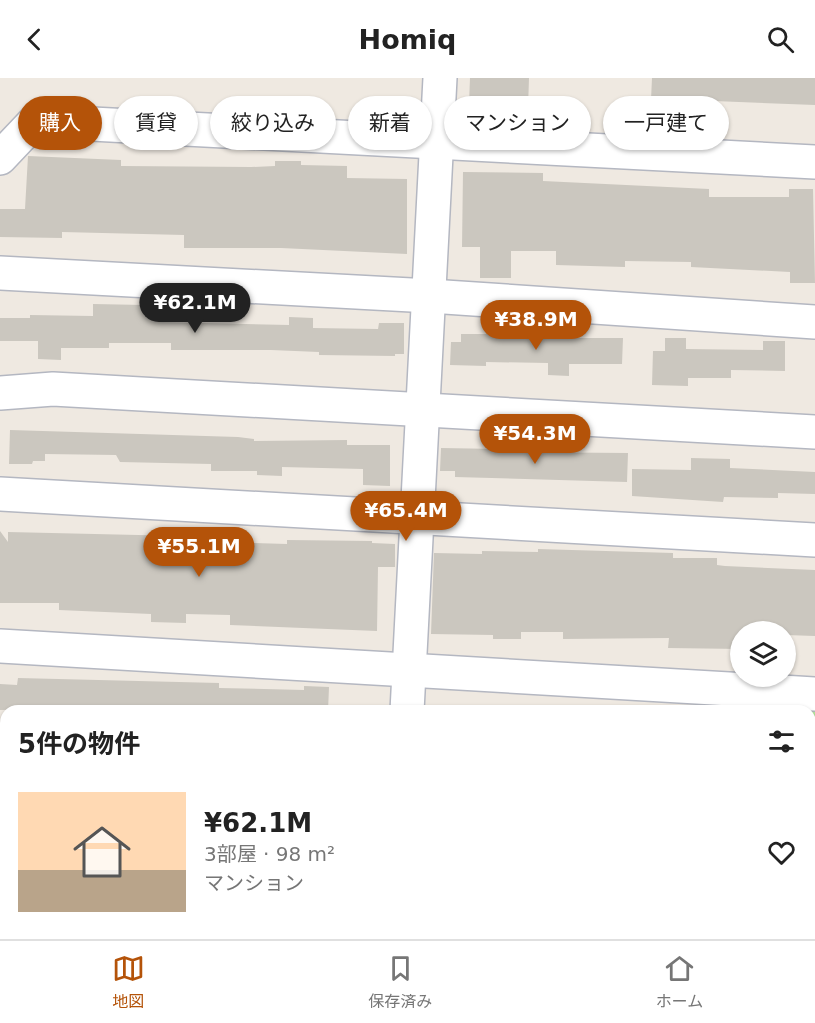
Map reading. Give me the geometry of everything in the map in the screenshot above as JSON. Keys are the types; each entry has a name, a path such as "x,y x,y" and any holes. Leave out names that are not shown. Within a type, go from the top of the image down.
{"street":[{"path":"407,705 440,78"},
{"path":"0,158 35,121 815,162"},
{"path":"0,273 429,296 815,322"},
{"path":"0,393 53,389 815,432"},
{"path":"0,494 815,540"},
{"path":"0,646 815,694"}],"building":[{"path":"470,78 529,78 528,96 469,96"},
{"path":"652,78 815,78 815,105 729,102 729,96 651,96"},
{"path":"28,156 121,160 121,166 251,167 275,166 275,161 301,161 301,165 347,166 347,178 407,179 407,254 281,248 184,248 184,235 62,232 62,238 0,237 0,209 25,209"},
{"path":"463,172 543,173 543,181 709,189 709,197 789,197 789,189 813,189 815,283 790,283 790,272 691,267 691,262 625,261 625,267 556,265 556,251 511,251 511,278 480,278 480,247 462,247"},
{"path":"93,304 144,305 144,316 162,316 162,322 289,325 289,317 313,318 313,328 378,329 379,323 404,323 404,354 395,354 395,356 319,355 319,352 271,350 171,350 171,343 109,343 109,348 61,348 61,360 38,359 38,341 0,341 0,318 30,318 30,315 93,316"},
{"path":"461,334 570,334 570,338 623,338 622,364 569,364 569,376 548,375 548,363 486,362 486,366 450,365 451,342 461,342"},
{"path":"665,338 686,338 686,349 763,350 763,341 785,341 785,371 731,370 731,378 688,378 688,386 652,385 653,351 665,351"},
{"path":"10,430 238,437 254,439 254,441 347,440 347,445 390,445 390,486 363,485 363,469 282,467 282,476 257,475 257,471 211,471 211,464 120,462 116,455 45,454 45,461 33,461 32,464 9,464"},
{"path":"441,448 499,449 499,452 628,453 627,482 455,477 455,471 440,471"},
{"path":"691,458 730,459 730,468 815,472 815,494 778,493 778,498 724,497 723,502 632,496 632,469 691,470"},
{"path":"0,531 8,542 8,532 225,537 225,542 287,544 287,540 372,541 372,543 395,544 395,567 378,567 377,631 230,625 230,615 186,614 186,623 151,622 151,614 59,610 59,603 0,603"},
{"path":"538,549 673,553 673,558 717,558 717,565 725,566 815,570 815,636 796,635 796,621 730,621 730,649 668,648 669,638 563,639 563,632 521,632 521,639 493,639 493,635 431,634 434,553 538,552"},
{"path":"18,678 219,683 219,688 304,690 304,686 329,687 328,705 0,705 0,684 17,685"}]}
